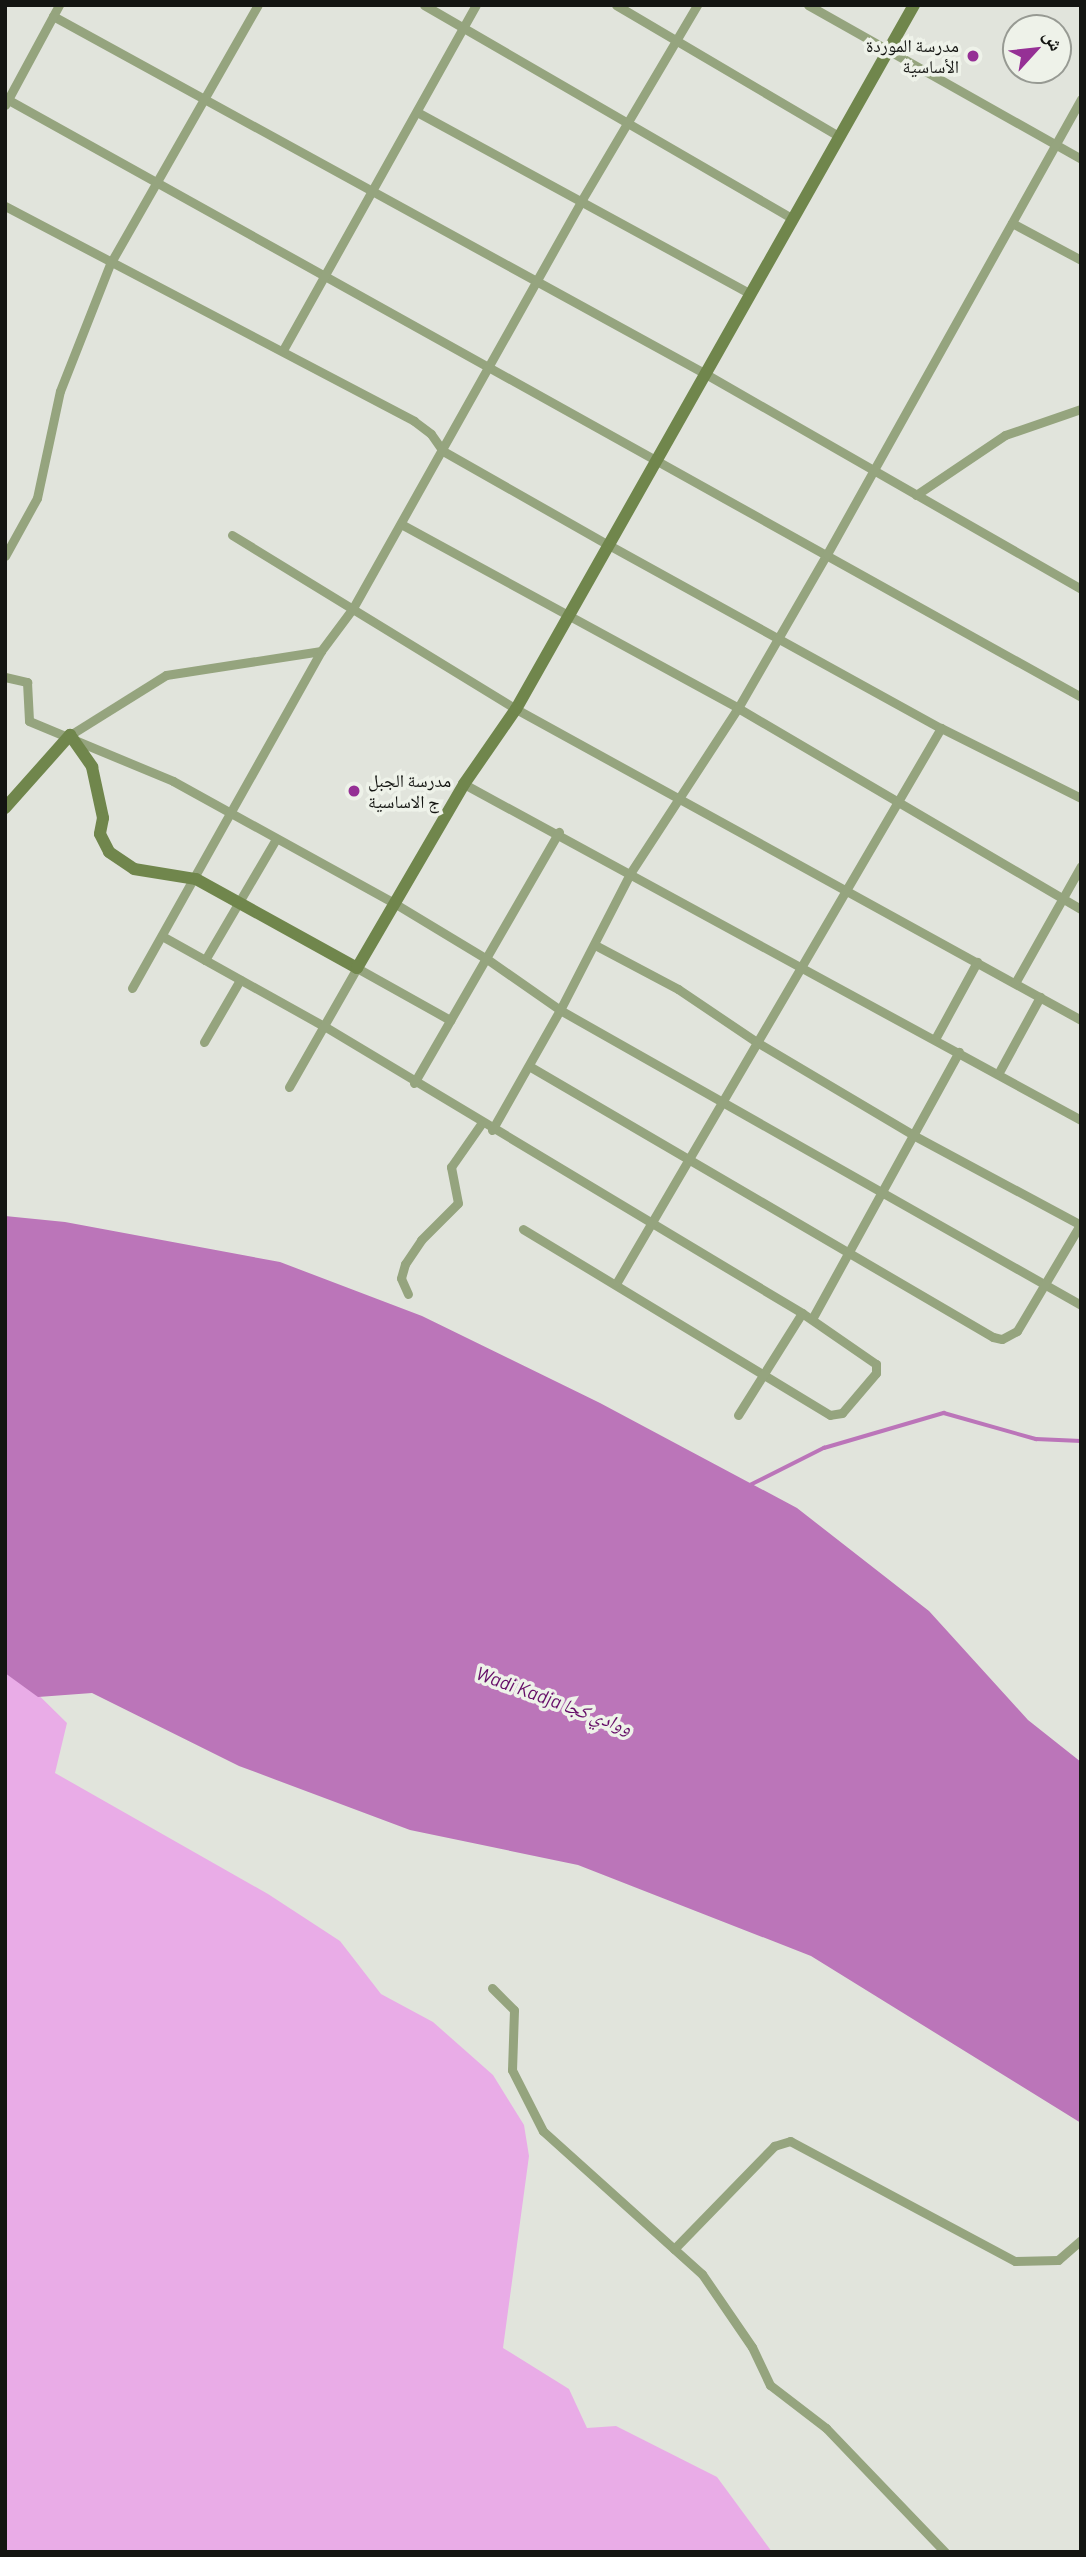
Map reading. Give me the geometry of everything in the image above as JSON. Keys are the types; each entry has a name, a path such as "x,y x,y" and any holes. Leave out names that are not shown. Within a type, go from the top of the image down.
{"main road":[{"path":"5,808 70,735 92,766 103,818 100,834 109,852 134,869 196,878 357,968 464,784 516,709 837,135 914,5"}],"street":[{"path":"59,5 6,101 656,458 1081,697"},
{"path":"5,556 37,498 60,391 110,264 258,5"},
{"path":"424,5 792,218"},
{"path":"283,350 477,5"},
{"path":"616,5 837,135"},
{"path":"132,988 233,815 321,651 353,608 490,369 580,204 697,5"},
{"path":"808,5 1081,159"},
{"path":"53,16 704,373 1081,589"},
{"path":"492,1130 561,1010 631,872 676,799 738,708 1081,99"},
{"path":"417,112 580,204 749,293"},
{"path":"5,206 110,264 283,350 414,421 431,434 443,451 607,544 941,728 1081,798"},
{"path":"1012,223 1081,260"},
{"path":"916,495 1005,435 1081,409"},
{"path":"401,524 738,708 1081,909"},
{"path":"232,535 516,709 1081,1020"},
{"path":"70,735 166,675 321,651"},
{"path":"5,677 27,682 29,721 70,735 233,815 394,903 487,959 561,1010 1081,1305"},
{"path":"617,1282 720,1099 941,728"},
{"path":"464,784 559,832 1081,1120"},
{"path":"414,1083 559,832"},
{"path":"205,960 276,839"},
{"path":"1015,983 1061,897 1081,866"},
{"path":"162,936 324,1026 481,1124 812,1319 876,1364 876,1373 836,1416 617,1282 523,1229"},
{"path":"529,1066 685,1160 993,1337 1002,1339 1017,1331 1081,1224 913,1135 755,1041 678,989 595,945"},
{"path":"935,1039 977,962"},
{"path":"289,1087 357,968 450,1020"},
{"path":"204,1042 240,980"},
{"path":"998,1074 1040,997"},
{"path":"812,1319 959,1052"},
{"path":"408,1294 401,1278 405,1264 421,1240 458,1203 451,1167 481,1124"},
{"path":"738,1415 802,1313"},
{"path":"492,1988 514,2010 512,2070 543,2131 702,2274 752,2347 770,2385 826,2428 945,2552"},
{"path":"674,2249 774,2146 790,2141 1015,2260 1058,2260 1081,2240"}],"shaded area":[{"path":"5,1662 67,1723 55,1773 268,1894 340,1941 381,1994 433,2022 493,2075 524,2125 529,2156 503,2348 569,2389 587,2428 616,2426 717,2477 772,2552 5,2552"}],"water":[{"name":"Wadi Kadja ووادي كجا","path":"5,1216 65,1222 280,1262 422,1316 600,1403 797,1508 929,1611 1028,1720 1081,1762 1081,2123 811,1956 578,1865 410,1830 239,1766 92,1693 38,1697 5,1673"}],"waterway":[{"path":"750,1485 824,1448 944,1413 1036,1439 1081,1441"}],"place":[{"name":"مدرسة الموردة الأساسية","path":"973,56"},
{"name":"مدرسة الجبل ج الاساسية","path":"354,791"}]}
